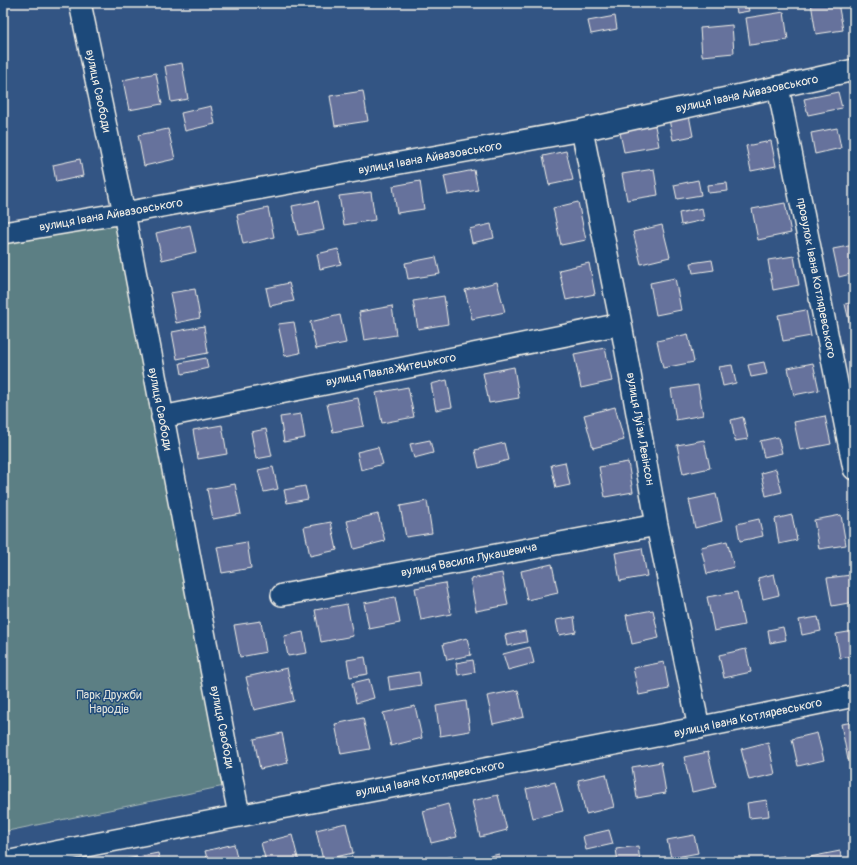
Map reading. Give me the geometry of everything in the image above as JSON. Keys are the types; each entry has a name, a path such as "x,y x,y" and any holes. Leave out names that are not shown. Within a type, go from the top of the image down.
{"street":[{"name":"вулиця Свободи","path":"80,3 124,213 239,816"},
{"name":"вулиця Івана Айвазовського","path":"3,233 124,213 582,130 854,70"},
{"name":"провулок Івана Котляревського","path":"778,87 854,469"},
{"name":"вулиця Луїзи Левінсон","path":"582,130 621,324 657,525 699,728"},
{"name":"вулиця Павла Житецького","path":"162,417 621,324"},
{"name":"вулиця Василя Лукашевича","path":"282,595 657,525"},
{"name":"вулиця Івана Котляревського","path":"6,862 91,854 239,816 699,728 854,696"}],"green space":[{"name":"Парк Дружби Народів","path":"119,218 234,784 3,832 3,240"}],"building":[{"path":"735,3 747,3 749,11 737,13"},
{"path":"811,3 838,3 843,30 816,34"},
{"path":"784,12 788,40 750,45 746,18"},
{"path":"615,16 617,29 591,34 588,21"},
{"path":"732,25 734,53 702,56 700,28"},
{"path":"182,63 188,99 171,102 165,66"},
{"path":"156,73 162,104 129,110 123,80"},
{"path":"363,91 368,121 335,126 330,96"},
{"path":"838,92 842,108 808,115 804,99"},
{"path":"211,106 215,124 185,131 181,113"},
{"path":"688,110 693,136 673,140 668,114"},
{"path":"654,121 659,146 624,152 619,128"},
{"path":"837,128 841,148 815,154 811,133"},
{"path":"168,129 175,159 144,166 138,135"},
{"path":"771,141 776,166 751,171 746,146"},
{"path":"566,151 573,180 549,185 543,156"},
{"path":"80,159 83,176 56,182 53,165"},
{"path":"654,169 658,195 627,200 622,174"},
{"path":"474,170 478,190 448,195 444,176"},
{"path":"698,180 701,195 677,199 674,185"},
{"path":"420,181 424,209 397,213 393,186"},
{"path":"727,183 728,191 708,193 707,185"},
{"path":"371,192 375,220 344,225 339,196"},
{"path":"318,201 324,230 298,235 292,206"},
{"path":"578,202 586,240 561,245 553,208"},
{"path":"785,203 791,233 758,240 752,209"},
{"path":"268,208 274,237 243,244 237,215"},
{"path":"702,208 704,220 681,225 679,213"},
{"path":"491,224 494,238 472,243 469,229"},
{"path":"190,225 196,252 162,260 156,233"},
{"path":"662,225 670,257 641,264 633,232"},
{"path":"854,245 854,273 839,277 833,249"},
{"path":"338,249 341,264 320,269 317,254"},
{"path":"794,256 799,285 773,290 768,260"},
{"path":"436,257 440,274 408,279 405,263"},
{"path":"712,260 714,270 693,273 691,263"},
{"path":"589,263 595,294 566,300 559,270"},
{"path":"675,278 681,310 656,315 650,283"},
{"path":"497,282 505,312 472,319 465,290"},
{"path":"289,283 294,301 270,306 266,288"},
{"path":"195,289 200,318 176,323 170,293"},
{"path":"444,296 448,324 418,329 413,301"},
{"path":"854,302 854,328 851,329 845,304"},
{"path":"392,306 396,335 364,340 359,312"},
{"path":"806,310 811,336 783,341 778,315"},
{"path":"340,315 346,343 316,349 310,322"},
{"path":"294,322 300,353 285,356 278,324"},
{"path":"204,326 208,353 177,359 172,332"},
{"path":"688,334 694,362 663,368 657,341"},
{"path":"605,348 612,381 581,388 574,354"},
{"path":"206,358 208,368 182,374 180,363"},
{"path":"764,362 767,374 751,377 748,365"},
{"path":"813,363 819,390 794,395 788,368"},
{"path":"732,365 736,383 723,386 719,367"},
{"path":"514,367 519,398 489,403 483,373"},
{"path":"447,380 452,407 436,410 431,384"},
{"path":"698,385 703,415 676,420 671,389"},
{"path":"408,387 414,417 382,423 376,393"},
{"path":"358,398 364,426 333,432 327,404"},
{"path":"615,407 624,440 593,448 584,415"},
{"path":"301,414 305,438 284,442 280,417"},
{"path":"825,416 831,444 800,450 794,422"},
{"path":"743,417 748,439 735,441 731,420"},
{"path":"222,425 227,454 198,459 193,430"},
{"path":"266,429 272,456 256,459 251,432"},
{"path":"778,437 782,453 764,457 760,441"},
{"path":"430,440 433,453 414,458 410,444"},
{"path":"704,440 710,468 683,474 677,445"},
{"path":"504,443 508,460 479,468 475,450"},
{"path":"378,447 383,464 361,470 357,452"},
{"path":"565,462 570,485 556,488 551,465"},
{"path":"628,462 633,492 605,497 599,467"},
{"path":"273,467 278,489 264,492 258,470"},
{"path":"776,469 782,492 766,496 761,473"},
{"path":"235,484 241,514 213,519 207,489"},
{"path":"305,486 308,499 287,503 284,490"},
{"path":"716,494 722,521 695,528 689,500"},
{"path":"427,501 432,533 406,537 400,506"},
{"path":"378,514 385,541 354,549 347,521"},
{"path":"792,515 797,540 779,544 775,519"},
{"path":"841,515 846,545 819,549 814,520"},
{"path":"759,519 763,536 740,541 737,524"},
{"path":"331,522 337,550 310,556 304,527"},
{"path":"727,541 734,567 707,574 701,547"},
{"path":"247,542 251,568 222,573 217,547"},
{"path":"642,548 647,576 620,581 615,553"},
{"path":"552,564 558,593 527,600 521,571"},
{"path":"502,573 508,605 476,611 470,579"},
{"path":"774,574 779,595 763,599 758,578"},
{"path":"851,575 854,602 832,606 827,578"},
{"path":"445,583 451,614 421,620 415,588"},
{"path":"737,592 744,625 714,631 707,597"},
{"path":"395,597 400,623 369,629 364,603"},
{"path":"347,604 353,636 321,642 315,610"},
{"path":"653,610 659,638 632,644 626,615"},
{"path":"574,617 576,632 559,635 556,620"},
{"path":"818,617 821,631 802,635 799,620"},
{"path":"261,621 266,652 240,657 234,625"},
{"path":"783,627 786,640 770,643 768,630"},
{"path":"525,631 527,642 507,646 505,635"},
{"path":"854,631 854,656 840,658 836,634"},
{"path":"303,632 307,653 288,656 284,636"},
{"path":"467,638 471,655 447,660 443,644"},
{"path":"530,647 534,663 508,670 503,654"},
{"path":"746,649 751,672 724,678 719,655"},
{"path":"365,657 368,674 350,677 347,660"},
{"path":"473,660 475,672 458,675 456,663"},
{"path":"664,662 669,689 639,695 633,668"},
{"path":"287,668 294,701 254,710 246,677"},
{"path":"419,672 421,685 390,690 388,677"},
{"path":"369,679 374,698 356,703 352,683"},
{"path":"518,690 524,717 493,724 487,696"},
{"path":"466,701 470,731 440,736 436,706"},
{"path":"415,706 422,738 391,746 383,713"},
{"path":"363,718 370,749 341,754 335,724"},
{"path":"854,722 854,759 848,760 841,724"},
{"path":"282,733 288,763 260,769 254,739"},
{"path":"817,733 824,760 798,766 792,739"},
{"path":"768,742 775,774 749,780 741,749"},
{"path":"708,752 716,787 692,792 684,757"},
{"path":"661,762 666,793 637,798 632,767"},
{"path":"606,774 614,807 586,814 578,780"},
{"path":"555,782 563,811 533,818 526,789"},
{"path":"498,795 507,830 480,837 472,801"},
{"path":"767,800 769,816 749,818 747,803"},
{"path":"448,804 457,837 431,843 423,811"},
{"path":"346,823 353,853 323,860 316,830"},
{"path":"609,830 613,844 586,850 583,836"},
{"path":"292,835 299,862 266,862 261,843"},
{"path":"694,835 698,853 671,858 667,840"},
{"path":"234,844 238,862 208,862 205,851"},
{"path":"638,846 640,862 618,862 616,849"},
{"path":"840,851 842,862 811,862 810,857"},
{"path":"158,853 160,862 127,862 127,859"},
{"path":"499,854 500,862 479,862 478,859"},
{"path":"457,856 458,862 430,862 429,860"},
{"path":"784,856 785,862 756,862"}]}
